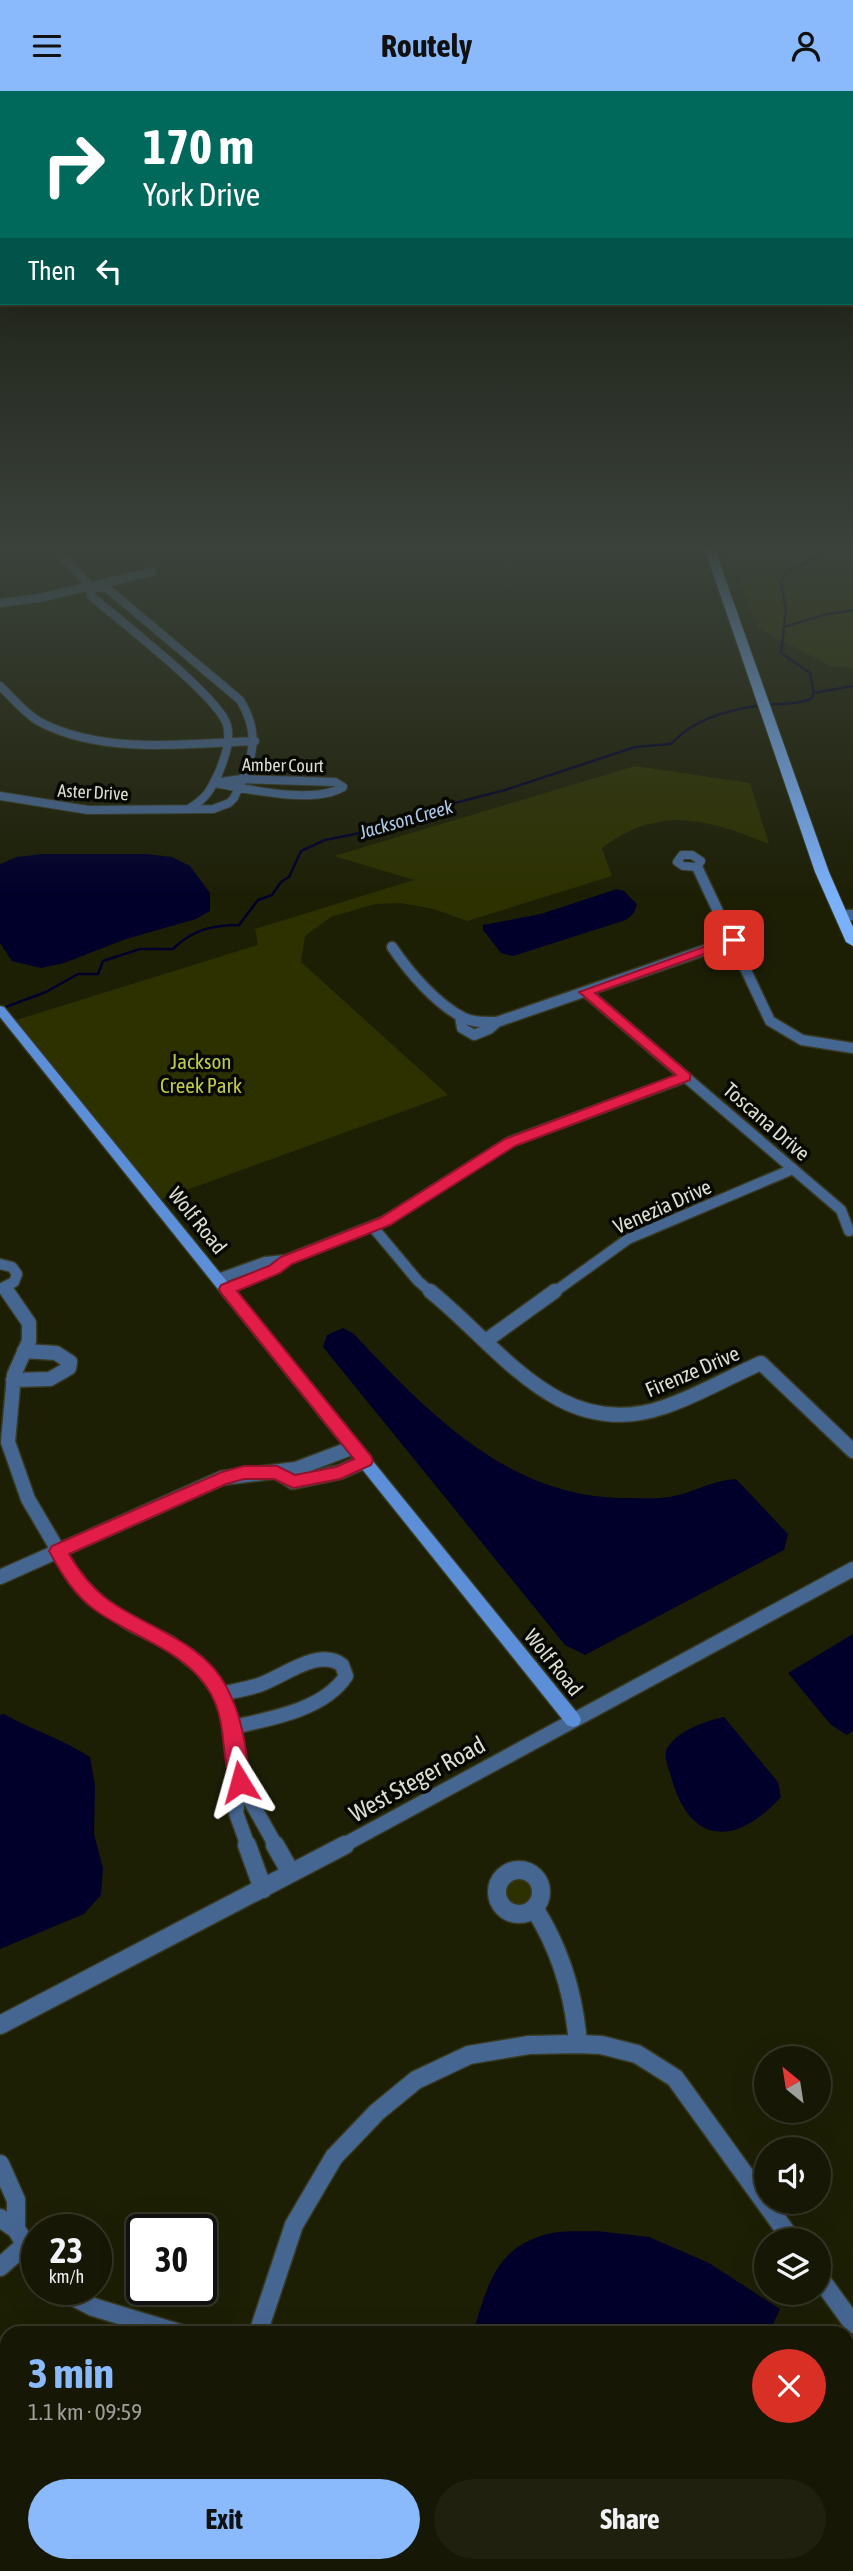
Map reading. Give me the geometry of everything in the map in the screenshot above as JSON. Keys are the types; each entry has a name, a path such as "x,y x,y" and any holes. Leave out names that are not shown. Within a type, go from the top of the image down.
{"main road":[{"path":"749,663 822,872 847,915 853,942"},
{"name":"Wolf Road","path":"1,1011 573,1720"}],"street":[{"path":"167,663 217,706 229,726 230,742 214,783 204,800 185,810"},
{"path":"185,810 221,807 234,798 255,741 249,714 233,694 196,663"},
{"path":"0,686 35,719 75,736 128,742 255,741"},
{"name":"Amber Court","path":"214,783 335,782 343,787 340,791 331,793 247,790 240,783"},
{"name":"Aster Drive","path":"0,799 88,810 185,810"},
{"path":"697,867 734,940 770,1021 802,1040 853,1048"},
{"path":"392,947 401,962 460,1016 462,1028 474,1035 489,1029 497,1022 734,940"},
{"name":"Toscana Drive","path":"586,992 841,1210 849,1231"},
{"path":"223,1284 275,1269 286,1260 407,1210 510,1142 685,1077"},
{"name":"Venezia Drive","path":"487,1340 628,1239 793,1169"},
{"name":"Firenze Drive","path":"372,1226 418,1282 544,1393 573,1407 606,1416 636,1414 664,1407 761,1363 853,1451"},
{"path":"0,1264 12,1267 17,1274 14,1282 2,1288 29,1323 29,1341 13,1380 8,1442 28,1499 75,1579 99,1603 131,1624 170,1643 201,1668 221,1695 233,1727 240,1782 236,1813 263,1889"},
{"path":"13,1380 50,1379 69,1368 70,1362 66,1356 24,1351"},
{"path":"0,1577 222,1478 244,1473 277,1472 317,1463 354,1447"},
{"path":"277,1472 293,1482 340,1472 365,1461"},
{"name":"West Steger Road","path":"0,2025 263,1889 853,1569"},
{"path":"221,1695 258,1685 320,1659 332,1659 341,1664 346,1672 346,1679 340,1689 301,1707 233,1727"},
{"path":"240,1782 290,1873"},
{"path":"534,1908 565,1965 576,2016 578,2044"},
{"path":"260,2326 294,2225 334,2157 377,2112 416,2080 469,2055 529,2046 578,2044 601,2045 638,2055 675,2078 783,2228"},
{"path":"0,2164 16,2200 14,2231 0,2267"},
{"path":"831,2293 853,2323"},
{"path":"89,2305 156,2326"}],"green space":[{"path":"824,663 853,663 853,668 830,666"},
{"name":"Jackson Creek Park","path":"635,766 750,783 769,844 704,823 664,821 623,834 602,848 612,876 467,921 434,909 401,903 375,904 331,917 305,936 301,962 448,1095 162,1199 13,1021 258,945 255,929 414,880 334,856"},
{"path":"518,1877 528,1881 532,1891 528,1901 518,1905 508,1901 504,1891 508,1881"}],"water":[{"path":"42,854 146,854 172,857 190,866 210,893 210,911 196,919 126,939 64,963 41,968 12,961 0,943 0,864 17,857"},
{"path":"617,889 624,891 637,904 634,913 626,920 513,956 501,953 483,930 483,925 541,914"},
{"path":"343,1328 354,1334 444,1422 511,1469 549,1485 589,1495 632,1498 670,1497 736,1479 788,1534 784,1550 585,1655 565,1645 323,1347 327,1335"},
{"path":"853,1634 853,1731 847,1735 831,1725 788,1673"},
{"path":"4,1714 90,1757 95,1785 94,1834 103,1868 101,1895 84,1914 0,1949 0,1715"},
{"path":"724,1717 778,1782 781,1797 746,1825 730,1831 714,1831 700,1826 688,1814 678,1797 666,1753 673,1741 686,1731"},
{"path":"597,2231 649,2237 709,2263 754,2292 754,2305 774,2305 780,2309 772,2326 475,2326 489,2285 505,2259 516,2248 548,2234"}],"waterway":[{"path":"795,663 810,673 814,693"},
{"name":"Jackson Creek","path":"814,693 853,686"},
{"name":"Jackson Creek","path":"0,1009 46,992 78,974 98,974 103,961 140,949 173,949 188,937 203,930 239,925 258,900 272,895 281,882 289,877 301,851 325,840 365,832 379,823 412,819 439,807 505,790 635,747 671,744 689,729 721,714 756,706 797,703 811,699 814,693"}],"route":[{"path":"240,1782 233,1727 219,1690 201,1668 170,1643 131,1624 99,1603 75,1579 58,1551 222,1478 244,1473 277,1472 293,1482 340,1472 365,1461 227,1289 275,1269 286,1260 407,1210 510,1142 685,1077 586,992 734,940"}]}
